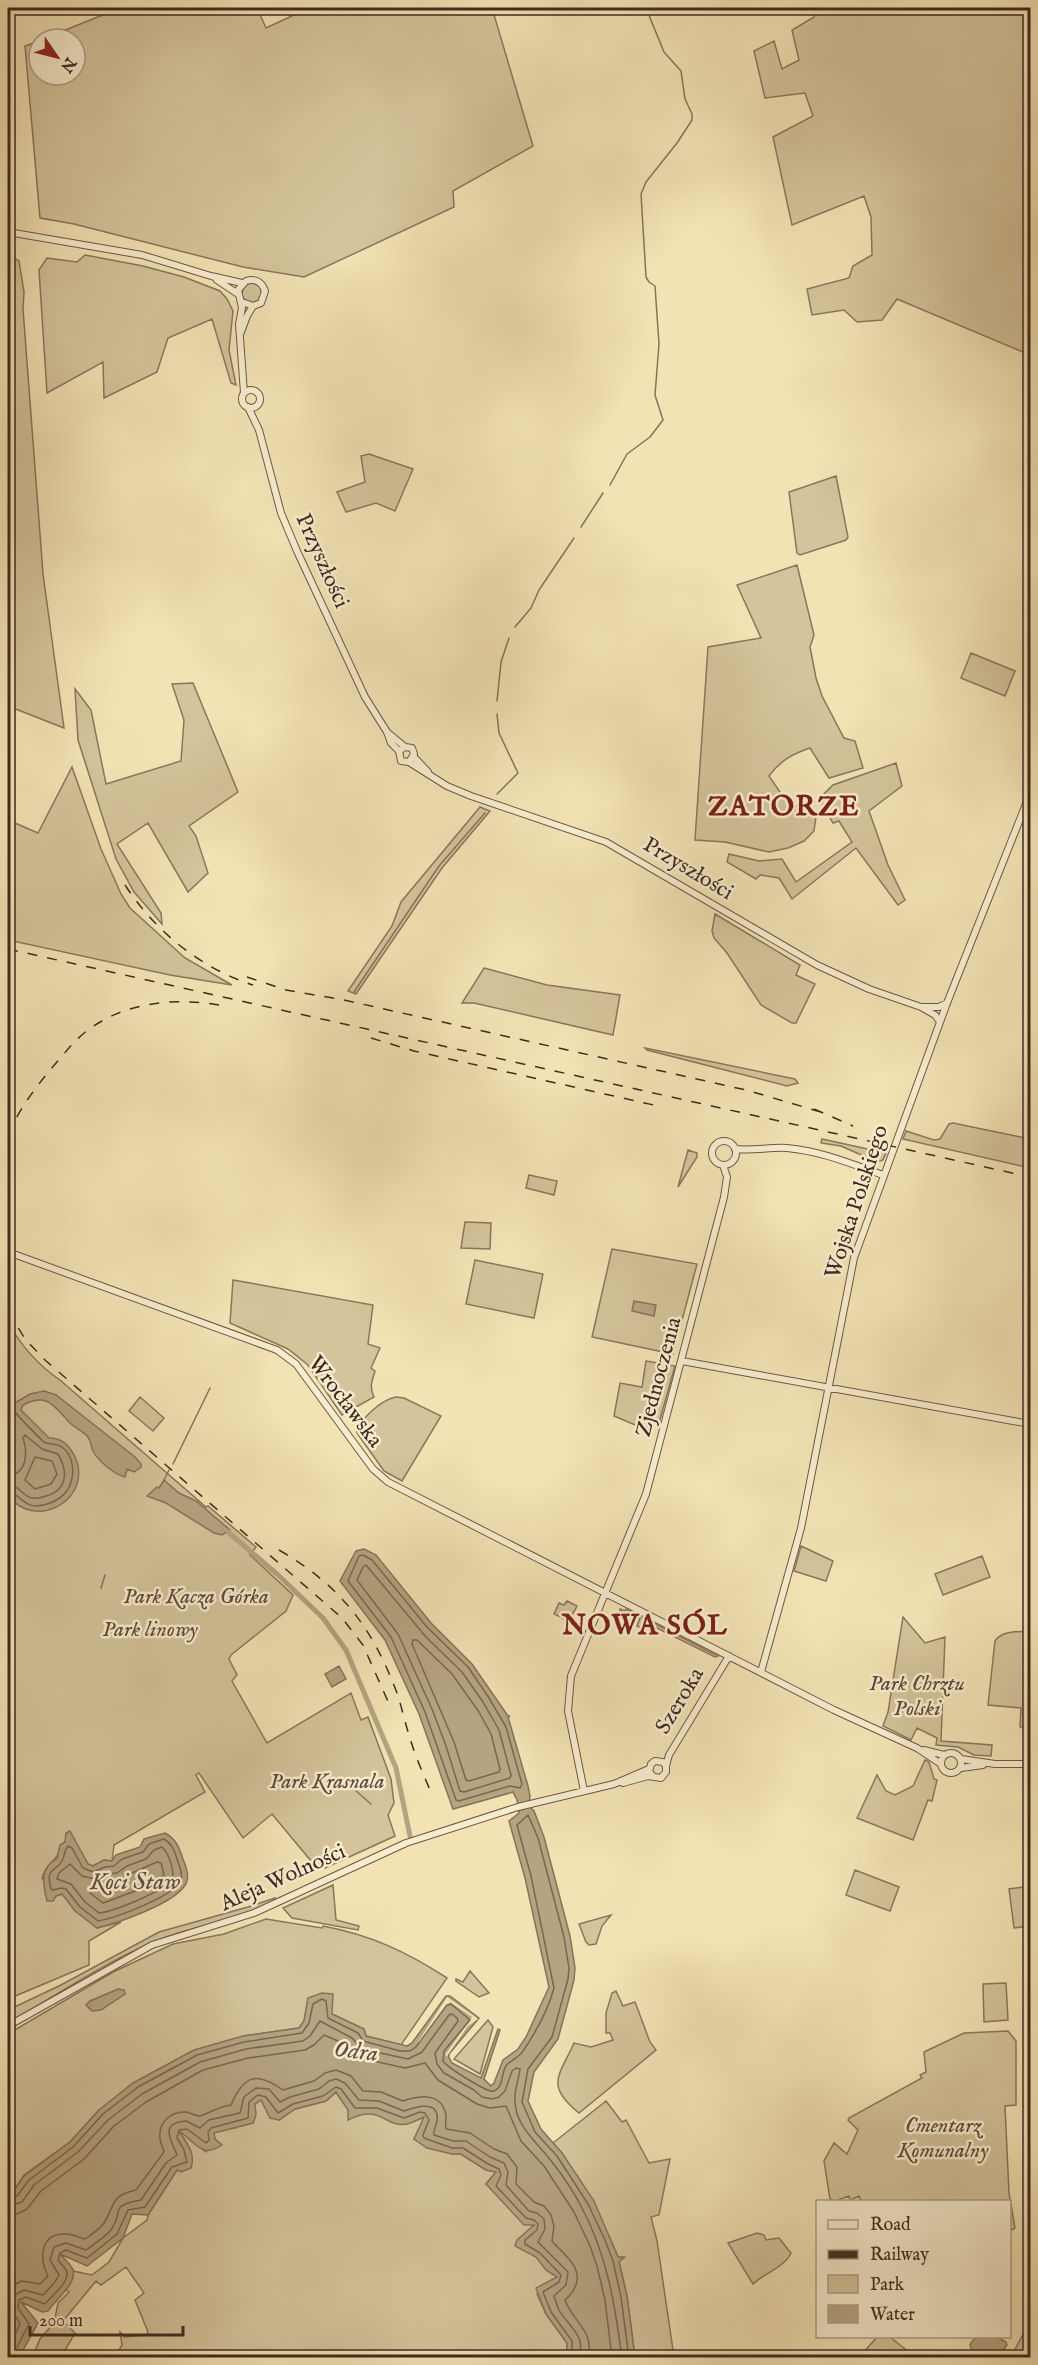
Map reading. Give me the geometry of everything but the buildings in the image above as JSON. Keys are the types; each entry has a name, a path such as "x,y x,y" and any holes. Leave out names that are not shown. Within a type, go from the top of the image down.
{"street":[{"path":"8,232 142,255 242,283 254,280 264,287 263,300 253,306 246,316 240,336"},
{"path":"211,276 238,294 242,302 240,336 244,393 242,402 248,407 258,404 260,398 243,370"},
{"path":"238,294 242,283"},
{"path":"242,302 253,306"},
{"path":"244,393 248,390 255,391"},
{"name":"Przyszłości","path":"258,404 259,430"},
{"name":"Przyszłości","path":"248,407 259,430 281,513 297,551 366,697 391,743 402,749"},
{"path":"411,748 412,760 400,761 402,749 411,748"},
{"name":"Przyszłości","path":"412,760 430,775 471,796 606,842 817,965 869,988 921,1007 935,1015 940,1022"},
{"name":"Wojska Polskiego","path":"761,1672 798,1543 850,1272 883,1175 947,1003 1030,794"},
{"name":"Przyszłości","path":"921,1007 939,1007 947,1003"},
{"path":"725,1141 735,1149 732,1161 723,1165 712,1157 715,1145 725,1141"},
{"path":"735,1149 788,1148 807,1151 843,1160 883,1175"},
{"name":"Zjednoczenia","path":"584,1791 568,1711 574,1666 646,1494 724,1197 727,1178 723,1165"},
{"name":"Wrocławska","path":"8,1252 277,1350 296,1364 379,1477 853,1719 917,1748"},
{"path":"682,1361 1030,1425"},
{"name":"Szeroka","path":"666,1766 669,1755 729,1656"},
{"path":"917,1748 944,1755 954,1753 961,1759 995,1764"},
{"path":"917,1748 941,1764 947,1773 954,1773 961,1768 995,1764 1030,1764"},
{"path":"941,1764 944,1755"},
{"path":"961,1759 961,1768"},
{"path":"655,1761 660,1761 666,1766 663,1776 614,1784 649,1769 655,1761"},
{"path":"649,1769 653,1776"},
{"name":"Aleja Wolności","path":"8,2026 152,1945 242,1918 406,1843 519,1808 614,1784"}],"green space":[{"path":"120,8 257,8 266,28 309,8 492,8 533,146 453,191 454,207 304,277 243,267 74,224 40,218 29,87 87,87 87,27 73,27"},
{"path":"813,8 1030,8 1030,355 897,299 882,320 857,322 844,310 812,315 807,289 849,278 853,266 872,255 871,217 864,196 792,225 773,137 813,116 805,93 765,98 754,51 774,41 782,69 799,60 792,30 814,17"},
{"path":"27,45 27,69 25,46"},
{"path":"8,254 19,261 24,292 23,309 43,574 64,728 8,706"},
{"path":"85,255 143,266 184,277 220,291 233,311 229,350 236,385 231,383 212,319 168,338 157,372 104,398 103,362 47,393 39,270 47,258 77,262"},
{"path":"252,283 259,286 262,293 259,300 252,303 245,300 242,293 245,286"},
{"path":"369,454 413,469 395,511 376,503 346,512 337,492 365,482 361,456"},
{"path":"836,476 848,537 846,540 800,555 797,553 789,492"},
{"path":"797,565 814,635 810,647 816,678 822,696 844,738 855,741 863,768 829,778 810,748 787,759 773,771 769,776 788,804 794,807 806,803 816,817 814,831 804,841 788,848 769,852 725,842 695,840 708,647 761,638 737,585"},
{"path":"971,653 1015,671 1005,696 961,678"},
{"path":"193,683 238,792 189,826 196,836 208,873 188,892 148,823 117,844 161,913 162,924 134,892 116,859 78,740 75,689 91,710 106,784 181,761 184,720 172,684"},
{"path":"896,763 902,786 869,811 888,865 905,900 898,905 856,848 792,899 779,878 760,875 756,879 727,862 729,854 759,861 782,859 796,882 852,842 839,821 833,823 821,802 824,794 833,785"},
{"path":"72,767 101,849 121,894 130,908 185,958 232,985 170,975 8,940 8,820 38,833"},
{"path":"480,807 490,811 442,868 356,994 348,991 392,926 401,902"},
{"path":"715,914 800,965 796,975 815,984 796,1023 792,1023 761,1005 727,953 714,938 712,931"},
{"path":"484,968 547,985 620,995 613,1035 474,1003 462,1003"},
{"path":"645,1048 795,1079 798,1083 787,1086"},
{"path":"949,1124 1030,1139 1030,1168 903,1139 906,1131 934,1140 940,1139"},
{"path":"822,1139 886,1153 883,1160 877,1162 841,1146 821,1143"},
{"path":"688,1150 697,1153 697,1157 678,1187"},
{"path":"529,1175 557,1181 554,1195 526,1188"},
{"path":"465,1222 491,1223 490,1249 461,1248"},
{"path":"612,1249 697,1264 673,1354 592,1337"},
{"path":"475,1260 543,1274 534,1318 466,1304"},
{"path":"233,1280 373,1305 368,1344 380,1348 371,1368 375,1371 371,1387 374,1397 342,1415 308,1365 288,1349 230,1323"},
{"path":"8,1322 24,1347 44,1368 256,1547 250,1555 293,1595 286,1611 231,1655 229,1659 237,1675 232,1681 267,1743 351,1693 361,1720 368,1717 391,1779 394,1803 388,1815 395,1836 325,1868 323,1864 316,1867 272,1814 243,1838 199,1773 196,1775 205,1792 114,1845 112,1861 104,1860 93,1866 88,1864 83,1856 65,1842 42,1878 56,1896 62,1894 97,1928 121,1922 89,1941 89,1965 8,1999"},
{"path":"646,1361 675,1366 659,1423 650,1421 647,1430 614,1416 620,1383 642,1387"},
{"path":"140,1397 164,1418 153,1431 129,1411"},
{"path":"396,1397 404,1398 441,1416 402,1481 384,1471 357,1433 357,1428 369,1413 385,1401"},
{"path":"801,1546 833,1561 826,1581 794,1571"},
{"path":"982,1556 990,1577 943,1595 935,1574"},
{"path":"567,1601 577,1606 569,1621 554,1614 559,1603 564,1605"},
{"path":"620,1609 625,1611 626,1609 718,1656 715,1657 645,1622 641,1628 637,1626 640,1618 630,1613 626,1620 620,1618"},
{"name":"Park Chrztu Polski","path":"903,1617 925,1643 945,1637 941,1741 992,1745 991,1756 974,1755 958,1747 936,1745 937,1738 917,1728 911,1740 883,1726 888,1712"},
{"path":"1030,1631 1030,1727 1020,1727 1021,1708 988,1705 995,1641 1005,1634"},
{"path":"925,1760 929,1762 934,1779 937,1780 932,1801 928,1800 913,1840 857,1818 877,1775 886,1791 895,1795 913,1786"},
{"path":"855,1870 899,1887 890,1911 846,1895"},
{"path":"333,1885 336,1920 359,1926 358,1930 292,1918 283,1908"},
{"path":"1030,1886 1030,1926 1014,1928 1009,1889"},
{"path":"275,1898 276,1900 247,1913 172,1935 138,1949 8,2023 8,2010 61,1985 159,1932"},
{"path":"611,1915 602,1926 596,1944 589,1945 579,1924"},
{"path":"266,1919 322,1928 323,1926 357,1934 403,1952 447,1978 401,2045 366,2036 364,2029 332,2014 308,1999 304,2021 299,2028 243,2036 99,2110 70,2142 24,2175 13,2192 8,2194 8,2034 113,1972 173,1944 224,1934"},
{"path":"470,1971 489,1993 479,1997 456,1981 456,1979 463,1982"},
{"path":"1006,1983 1008,2020 984,2022 983,1984"},
{"path":"616,1991 623,2006 635,2002 650,2042 656,2050 579,2113 561,2095 558,2087 560,2072 574,2043 591,2047 613,2040 610,2033 606,2033 606,2013 612,1993"},
{"path":"488,2020 493,2027 480,2074 454,2059"},
{"name":"Cmentarz Komunalny","path":"1008,2031 1016,2041 1016,2105 1005,2106 1010,2200 861,2200 859,2196 850,2200 849,2196 838,2200 830,2199 824,2161 834,2143 847,2154 858,2130 848,2120 849,2118 922,2078 920,2075 926,2072 924,2052 964,2033"},
{"path":"336,2092 347,2107 355,2111 378,2115 406,2124 425,2117 414,2139 452,2154 461,2154 486,2170 496,2172 486,2184 535,2225 537,2255 549,2272 557,2277 537,2294 546,2314 567,2343 567,2350 549,2358 115,2357 122,2345 120,2332 125,2337 146,2335 148,2332 135,2300 144,2293 126,2267 101,2285 96,2281 63,2321 75,2333 61,2357 32,2358 40,2339 54,2323 58,2303 69,2292 66,2290 73,2271 92,2275 109,2262 123,2238 147,2220 177,2170 177,2129 206,2152 215,2139 213,2133 227,2128 236,2128 255,2104 261,2100 269,2113 279,2120 295,2109 326,2101"},
{"path":"606,2101 622,2122 626,2120 649,2163 670,2159 659,2215 651,2217 657,2241 674,2357 635,2357 627,2296 619,2261 624,2258 618,2257 610,2238 562,2153 553,2143"},
{"name":"Cmentarz Komunalny","path":"1011,2205 1015,2228 1011,2230"},
{"path":"757,2233 764,2235 766,2240 779,2238 791,2253 784,2262 753,2284 728,2243"},
{"path":"1030,2321 1030,2357 1011,2357"},
{"path":"876,2338 891,2338 915,2357 868,2357 863,2353"}],"water":[{"path":"634,1301 656,1305 654,1316 632,1311"},
{"path":"44,1391 56,1395 135,1457 141,1467 134,1472 127,1469 125,1477 116,1474 95,1455 88,1437 70,1423 55,1406 45,1400 32,1401 23,1405 21,1410 49,1438 61,1440 67,1445 74,1455 79,1471 77,1485 70,1497 59,1505 47,1510 33,1511 19,1506 8,1495 8,1467 12,1448 8,1438 8,1407 30,1394"},
{"path":"164,1480 179,1493 196,1501 230,1530 222,1535 214,1533 166,1503 147,1496 157,1487 159,1488"},
{"name":"Odra","path":"364,1549 376,1555 431,1623 472,1664 510,1716 508,1717 528,1786 529,1806 534,1811 544,1837 570,1936 575,1968 574,1980 558,2039 534,2072 528,2101 541,2129 562,2153 594,2201 618,2257 624,2257 619,2262 627,2296 635,2357 549,2357 567,2350 567,2343 546,2314 536,2288 557,2277 546,2270 536,2257 515,2246 517,2240 534,2225 524,2225 486,2184 496,2172 486,2170 461,2154 427,2148 414,2139 424,2117 407,2124 393,2123 368,2114 348,2120 348,2110 336,2092 326,2101 295,2109 279,2120 270,2118 261,2100 255,2104 256,2115 253,2123 214,2133 215,2139 222,2145 215,2149 204,2150 179,2131 191,2152 191,2168 181,2172 177,2170 148,2215 132,2214 123,2238 87,2266 60,2254 73,2270 72,2281 48,2311 42,2312 21,2302 38,2323 22,2352 8,2355 8,2194 13,2192 24,2176 70,2142 99,2110 133,2083 194,2050 243,2036 299,2028 304,2021 308,1998 322,1993 333,1994 332,2014 364,2029 366,2036 407,2046 412,2043 446,1996 450,1996 479,2018 449,2054 452,2063 481,2078 498,2029 500,2030 484,2079 491,2086 503,2060 518,2049 526,2037 549,1987 525,1878 509,1821 519,1813 517,1800 513,1792 453,1809 419,1714 385,1640 340,1581 356,1551"},
{"path":"339,1666 346,1679 332,1687 325,1674"},
{"name":"Koci Staw","path":"70,1831 88,1864 93,1866 104,1860 112,1861 116,1855 140,1847 144,1839 165,1833 178,1847 187,1870 187,1881 182,1889 161,1904 119,1922 97,1928 75,1911 62,1894 56,1896 53,1901 47,1901 45,1872 51,1862 57,1858 60,1845 65,1842 66,1833"},
{"path":"118,1989 124,1990 125,1994 101,2010 92,2011 86,2005 90,2001"},
{"path":"999,2338 1007,2345 998,2357 974,2357 970,2345 974,2339"}],"pier":[{"path":"447,1997 478,2019 468,2026 447,2056 445,2055 472,2017 450,2002 420,2043 418,2042"}],"waterway":[{"path":"610,485 627,454 650,437 663,420 655,395 659,344 655,286 646,277 641,194 646,182 692,120 692,114 685,99 681,71 664,52 646,8"},
{"path":"581,527 603,493"},
{"path":"515,627 531,608 539,590 574,538"},
{"path":"497,701 501,662 509,638"},
{"path":"497,714 499,733 518,773 497,794"},
{"path":"354,992 439,866 485,813"},
{"path":"173,1464 210,1388"},
{"path":"164,1480 169,1470"},
{"path":"228,1532 323,1618 346,1650 396,1768 410,1836"},
{"path":"101,1588 105,1575"},
{"path":"355,1790 371,1804"}],"railway":[{"path":"125,885 151,918 181,946 215,969 253,985"},
{"path":"8,949 1030,1177"},
{"path":"247,977 286,990 344,1000 746,1090 821,1112"},
{"path":"8,1135 26,1101 50,1070 77,1039 103,1020 136,1007 153,1004 189,1002 224,1006"},
{"path":"371,1038 414,1051 658,1106"},
{"path":"814,1109 853,1126"},
{"path":"8,1311 25,1339 45,1360 342,1618 363,1645 390,1706"},
{"path":"279,1550 320,1578 352,1610 365,1628 377,1648 397,1693 414,1751 430,1790"}],"district":[{"name":"ZATORZE","path":"784,807"},
{"name":"NOWA SÓL","path":"645,1626"}],"park label":[{"name":"Park Kacza Górka","path":"196,1597"},
{"name":"Park linowy","path":"150,1630"},
{"name":"Park Krasnala","path":"327,1782"}]}
